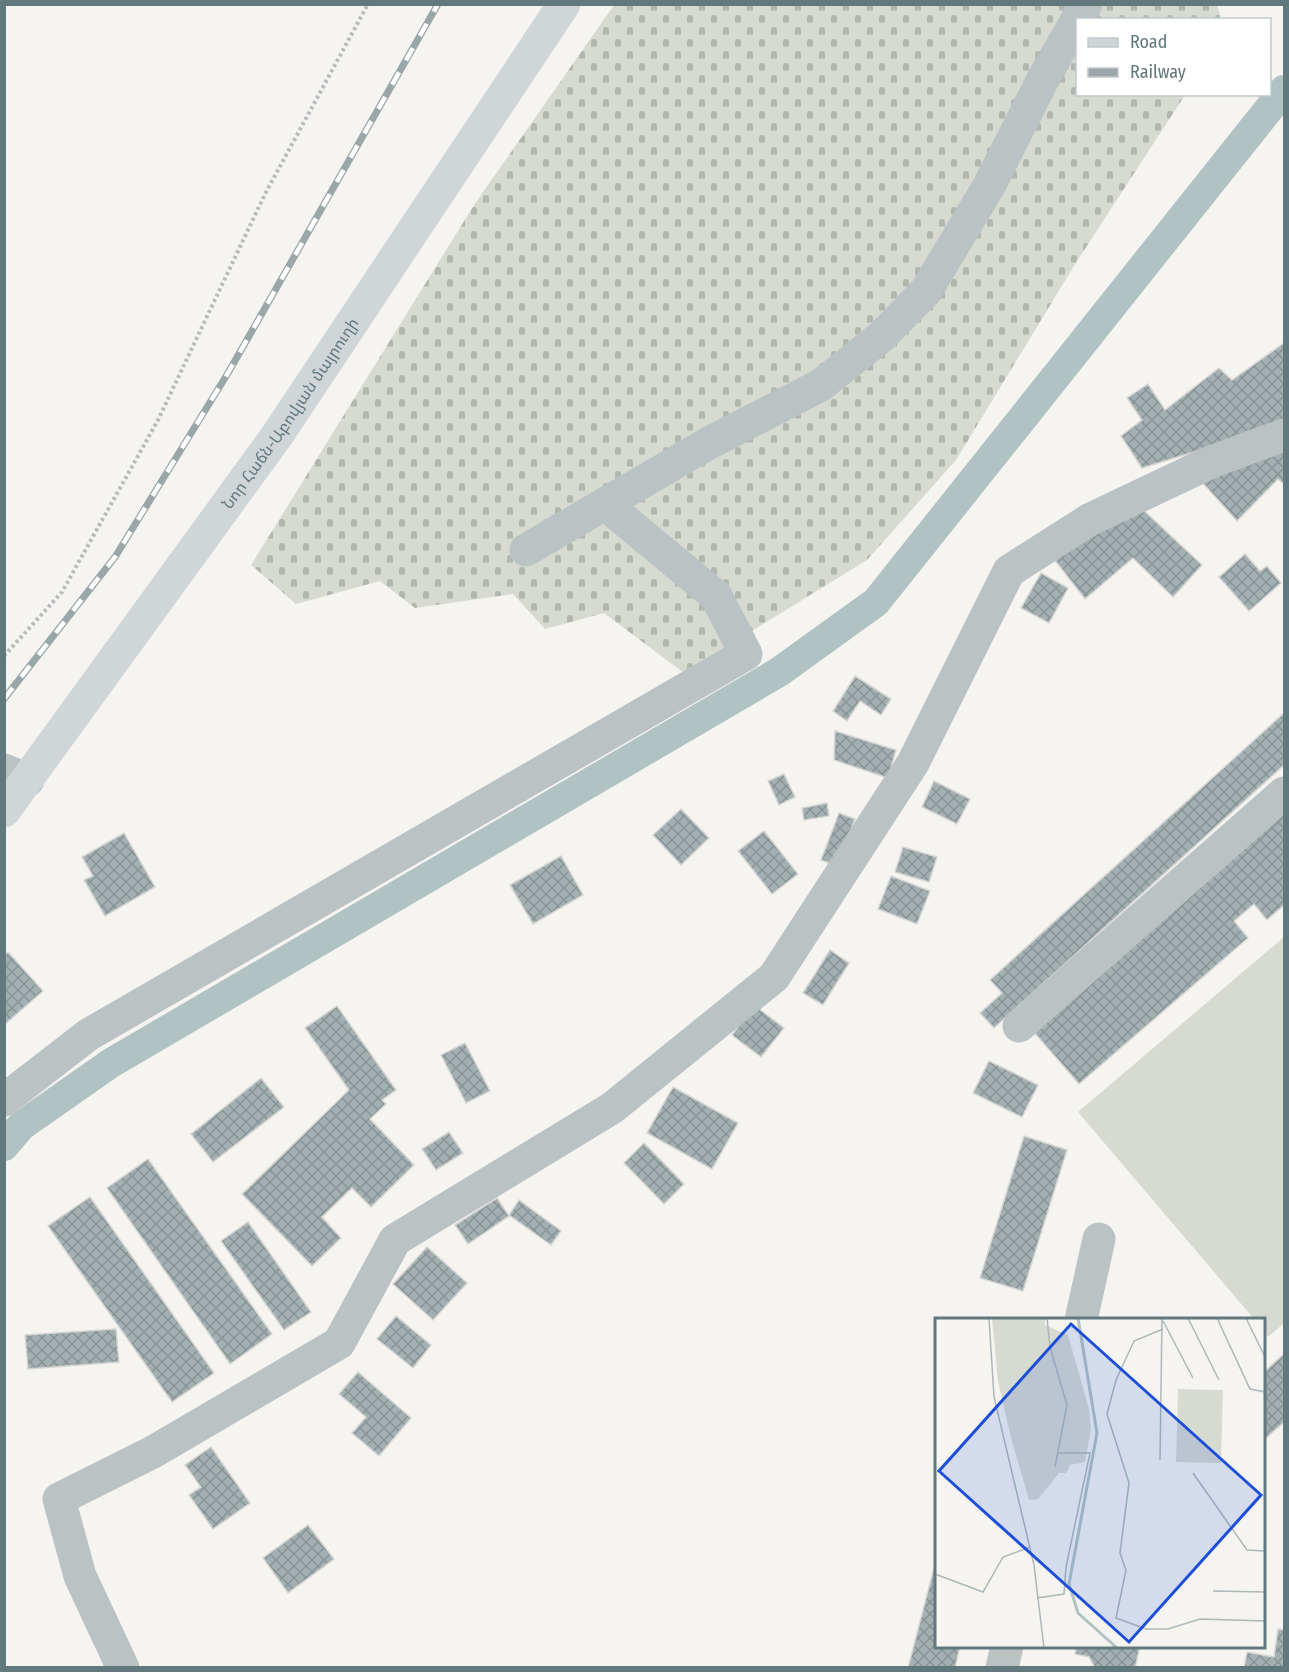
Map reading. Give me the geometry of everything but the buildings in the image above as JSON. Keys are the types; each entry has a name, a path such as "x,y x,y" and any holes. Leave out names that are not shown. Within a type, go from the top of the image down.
{"main road":[{"name":"Նոր Հաճն-Աբովյան մայրուղի","path":"4,812 16,775 278,434 564,4"}],"street":[{"path":"1078,18 1086,4"},
{"path":"526,550 709,443 821,385 882,336 926,291 989,186 1042,81 1076,22"},
{"path":"123,1668 80,1576 59,1499 153,1452 339,1343 394,1240 612,1108 774,977 913,763 1009,571 1089,520 1211,462 1284,435"},
{"path":"4,1100 88,1035 746,654 716,596 605,504"},
{"path":"1019,1026 1284,793"},
{"path":"1081,1318 1100,1239"},
{"path":"1002,1668 1007,1648"}],"path":[{"path":"4,656 62,592 74,572 158,420 265,194 368,4"}],"green space":[{"path":"614,5 1217,5 1221,18 1076,18 1076,96 1184,96 1077,261 956,460 867,560 684,673 604,613 545,629 513,594 415,608 380,581 296,604 251,565 474,205"},
{"path":"1284,937 1284,1323 1268,1337 1265,1332 1265,1318 1253,1318 1078,1112"}],"waterway":[{"path":"4,1146 21,1126 111,1063 779,672 876,602 1284,90"}],"railway":[{"path":"4,699 115,557 228,373 438,4"}]}
